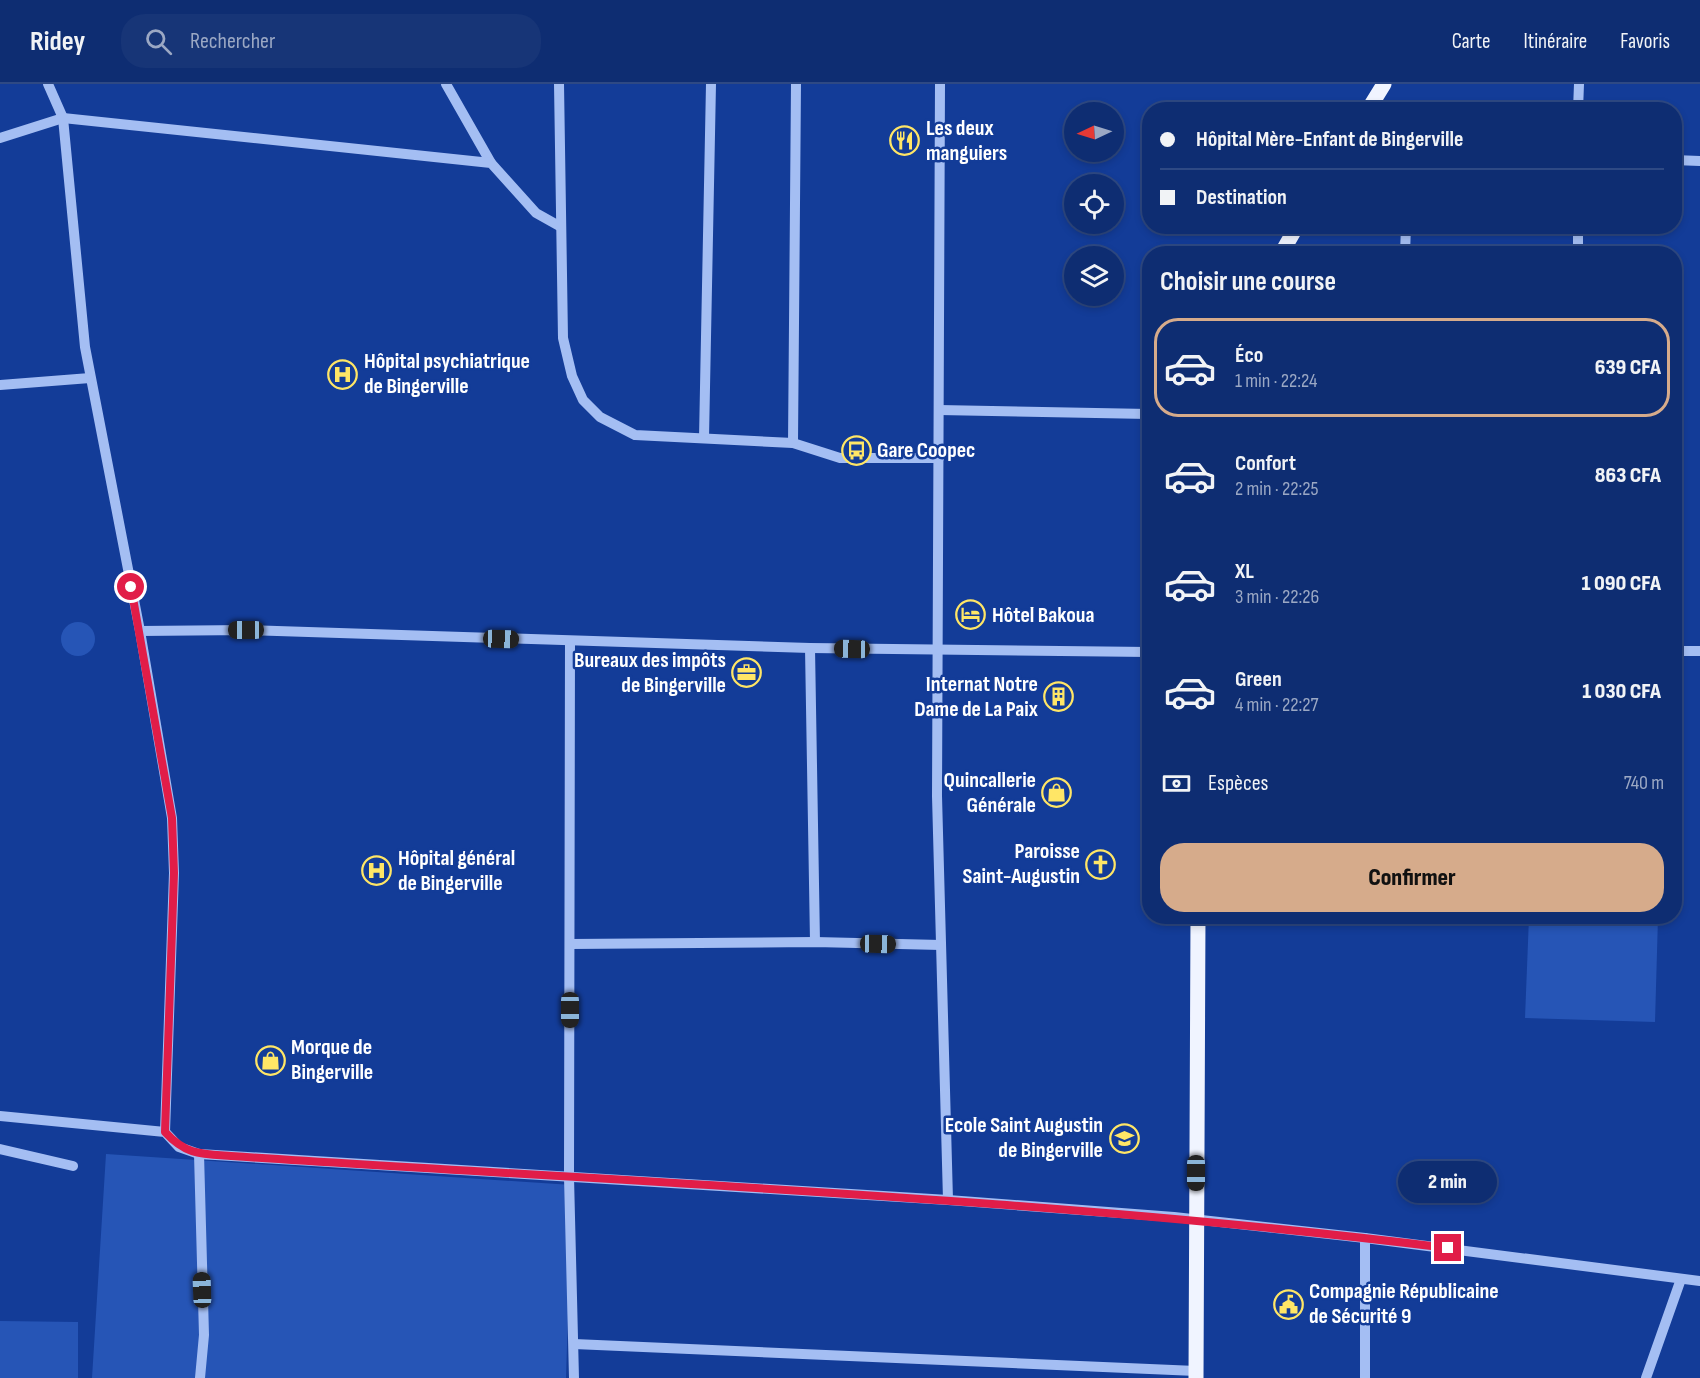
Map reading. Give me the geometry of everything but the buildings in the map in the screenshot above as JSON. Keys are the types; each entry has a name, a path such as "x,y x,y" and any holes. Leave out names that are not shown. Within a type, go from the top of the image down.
{"main road":[{"path":"1373,102 1384,84"},
{"path":"1196,1375 1198,924"}],"street":[{"path":"48,84 63,118 85,347 140,631 172,818 174,873 165,1132 179,1148 199,1154 948,1200 1196,1220 1365,1238 1700,1281"},
{"path":"446,84 491,163 536,213 561,227"},
{"path":"559,84 563,338 572,376 583,400 600,417 635,435 793,443 840,458 939,458"},
{"path":"704,438 711,84"},
{"path":"793,443 796,84"},
{"path":"940,84 937,796 948,1200"},
{"path":"1578,102 1579,84"},
{"path":"0,138 63,118 491,163"},
{"path":"1682,160 1700,161"},
{"path":"0,386 90,378"},
{"path":"939,410 1142,414"},
{"path":"140,631 246,630 810,648 1142,652"},
{"path":"570,642 569,1177 574,1378"},
{"path":"810,648 815,942"},
{"path":"1682,651 1700,651"},
{"path":"570,944 815,942 941,945"},
{"path":"0,1116 165,1132"},
{"path":"0,1149 73,1166"},
{"path":"199,1154 204,1335 200,1378"},
{"path":"1365,1238 1365,1378"},
{"path":"1646,1378 1681,1279"},
{"path":"574,1344 1196,1375"}],"shaded area":[{"path":"78,622 90,627 95,639 90,651 78,656 66,651 61,639 66,627"},
{"path":"1529,924 1658,924 1655,1022 1525,1018"},
{"path":"106,1154 572,1185 566,1378 92,1378"},
{"path":"0,1321 78,1322 78,1378 0,1378"}],"place":[{"name":"Les deux manguiers","path":"905,141"},
{"name":"Hôpital psychiatrique de Bingerville","path":"343,374"},
{"name":"Gare Coopec","path":"856,450"},
{"name":"Hôtel Bakoua","path":"971,615"},
{"name":"Bureaux des impôts de Bingerville","path":"747,673"},
{"name":"Internat Notre Dame de La Paix","path":"1059,697"},
{"name":"Quincallerie Générale","path":"1057,793"},
{"name":"Paroisse Saint-Augustin","path":"1101,864"},
{"name":"Hôpital général de Bingerville","path":"377,871"},
{"name":"Morque de Bingerville","path":"270,1060"},
{"name":"Ecole Saint Augustin de Bingerville","path":"1124,1138"},
{"name":"Compagnie Républicaine de Sécurité 9","path":"1288,1304"}],"route":[{"path":"131,587 172,818 174,873 165,1132 179,1148 199,1154 948,1200 1174,1217 1448,1248"}]}
